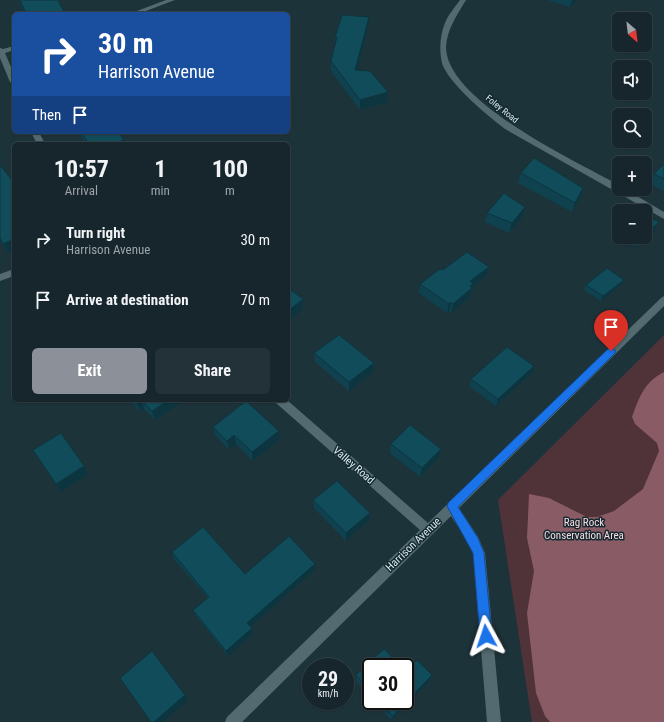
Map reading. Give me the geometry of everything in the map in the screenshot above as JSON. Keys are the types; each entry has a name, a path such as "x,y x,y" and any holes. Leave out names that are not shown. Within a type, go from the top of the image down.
{"street":[{"path":"138,12 172,0"},
{"name":"Foley Road","path":"463,0 448,22 443,47 443,56 446,64 456,80 490,114 508,128 612,185"},
{"path":"12,48 0,51 12,78"},
{"name":"Foley Road","path":"631,196 664,216"},
{"path":"0,278 12,273"},
{"name":"Harrison Avenue","path":"232,722 664,300"},
{"name":"Valley Road","path":"282,402 428,530"},
{"path":"452,506 479,553 494,722"}],"green space":[{"name":"Rag Rock Conservation Area","path":"664,335 664,722 532,722 498,500"},
{"name":"Rag Rock Conservation Area","path":"664,372 664,722 550,722 545,716 536,693 527,613 534,571 527,538 529,494 549,498 587,517 597,517 614,511 643,489 659,451 657,443 635,424 632,417 643,391 657,376"}],"building":[{"path":"20,0 58,0 64,12 23,12 25,11"},
{"path":"342,15 369,17 355,70 370,71 388,92 360,100 331,61 337,37 335,37"},
{"path":"82,134 120,134 124,140 117,142 88,142"},
{"path":"534,158 583,188 575,203 521,173"},
{"path":"664,164 664,179 654,174"},
{"path":"0,165 12,180 12,240 3,244 0,238"},
{"path":"504,193 525,207 512,223 487,213"},
{"path":"652,218 659,222 652,228"},
{"path":"467,252 489,267 470,281 474,284 470,286 472,288 453,304 451,302 449,304 420,284 440,269 443,270"},
{"path":"607,268 624,280 603,296 586,285"},
{"path":"290,289 303,299 290,309"},
{"path":"339,335 374,363 349,382 314,353"},
{"path":"507,347 534,366 498,399 471,379"},
{"path":"143,402 166,402 152,411"},
{"path":"245,402 247,402 279,431 252,452 234,435 227,441 213,427"},
{"path":"410,425 441,449 422,468 391,444"},
{"path":"61,433 84,466 56,484 33,450"},
{"path":"337,481 370,513 346,533 313,500"},
{"path":"203,527 245,574 289,536 315,564 247,623 252,628 226,651 193,610 209,597 172,552"},
{"path":"384,649 393,658 374,658"},
{"path":"152,651 185,695 154,722 151,722 120,678"},
{"path":"417,660 432,675 414,694 414,663"},
{"path":"362,669 362,682 356,675"},
{"path":"387,710 399,710 393,716"}],"route":[{"path":"486,636 479,553 452,506 611,351"}]}
